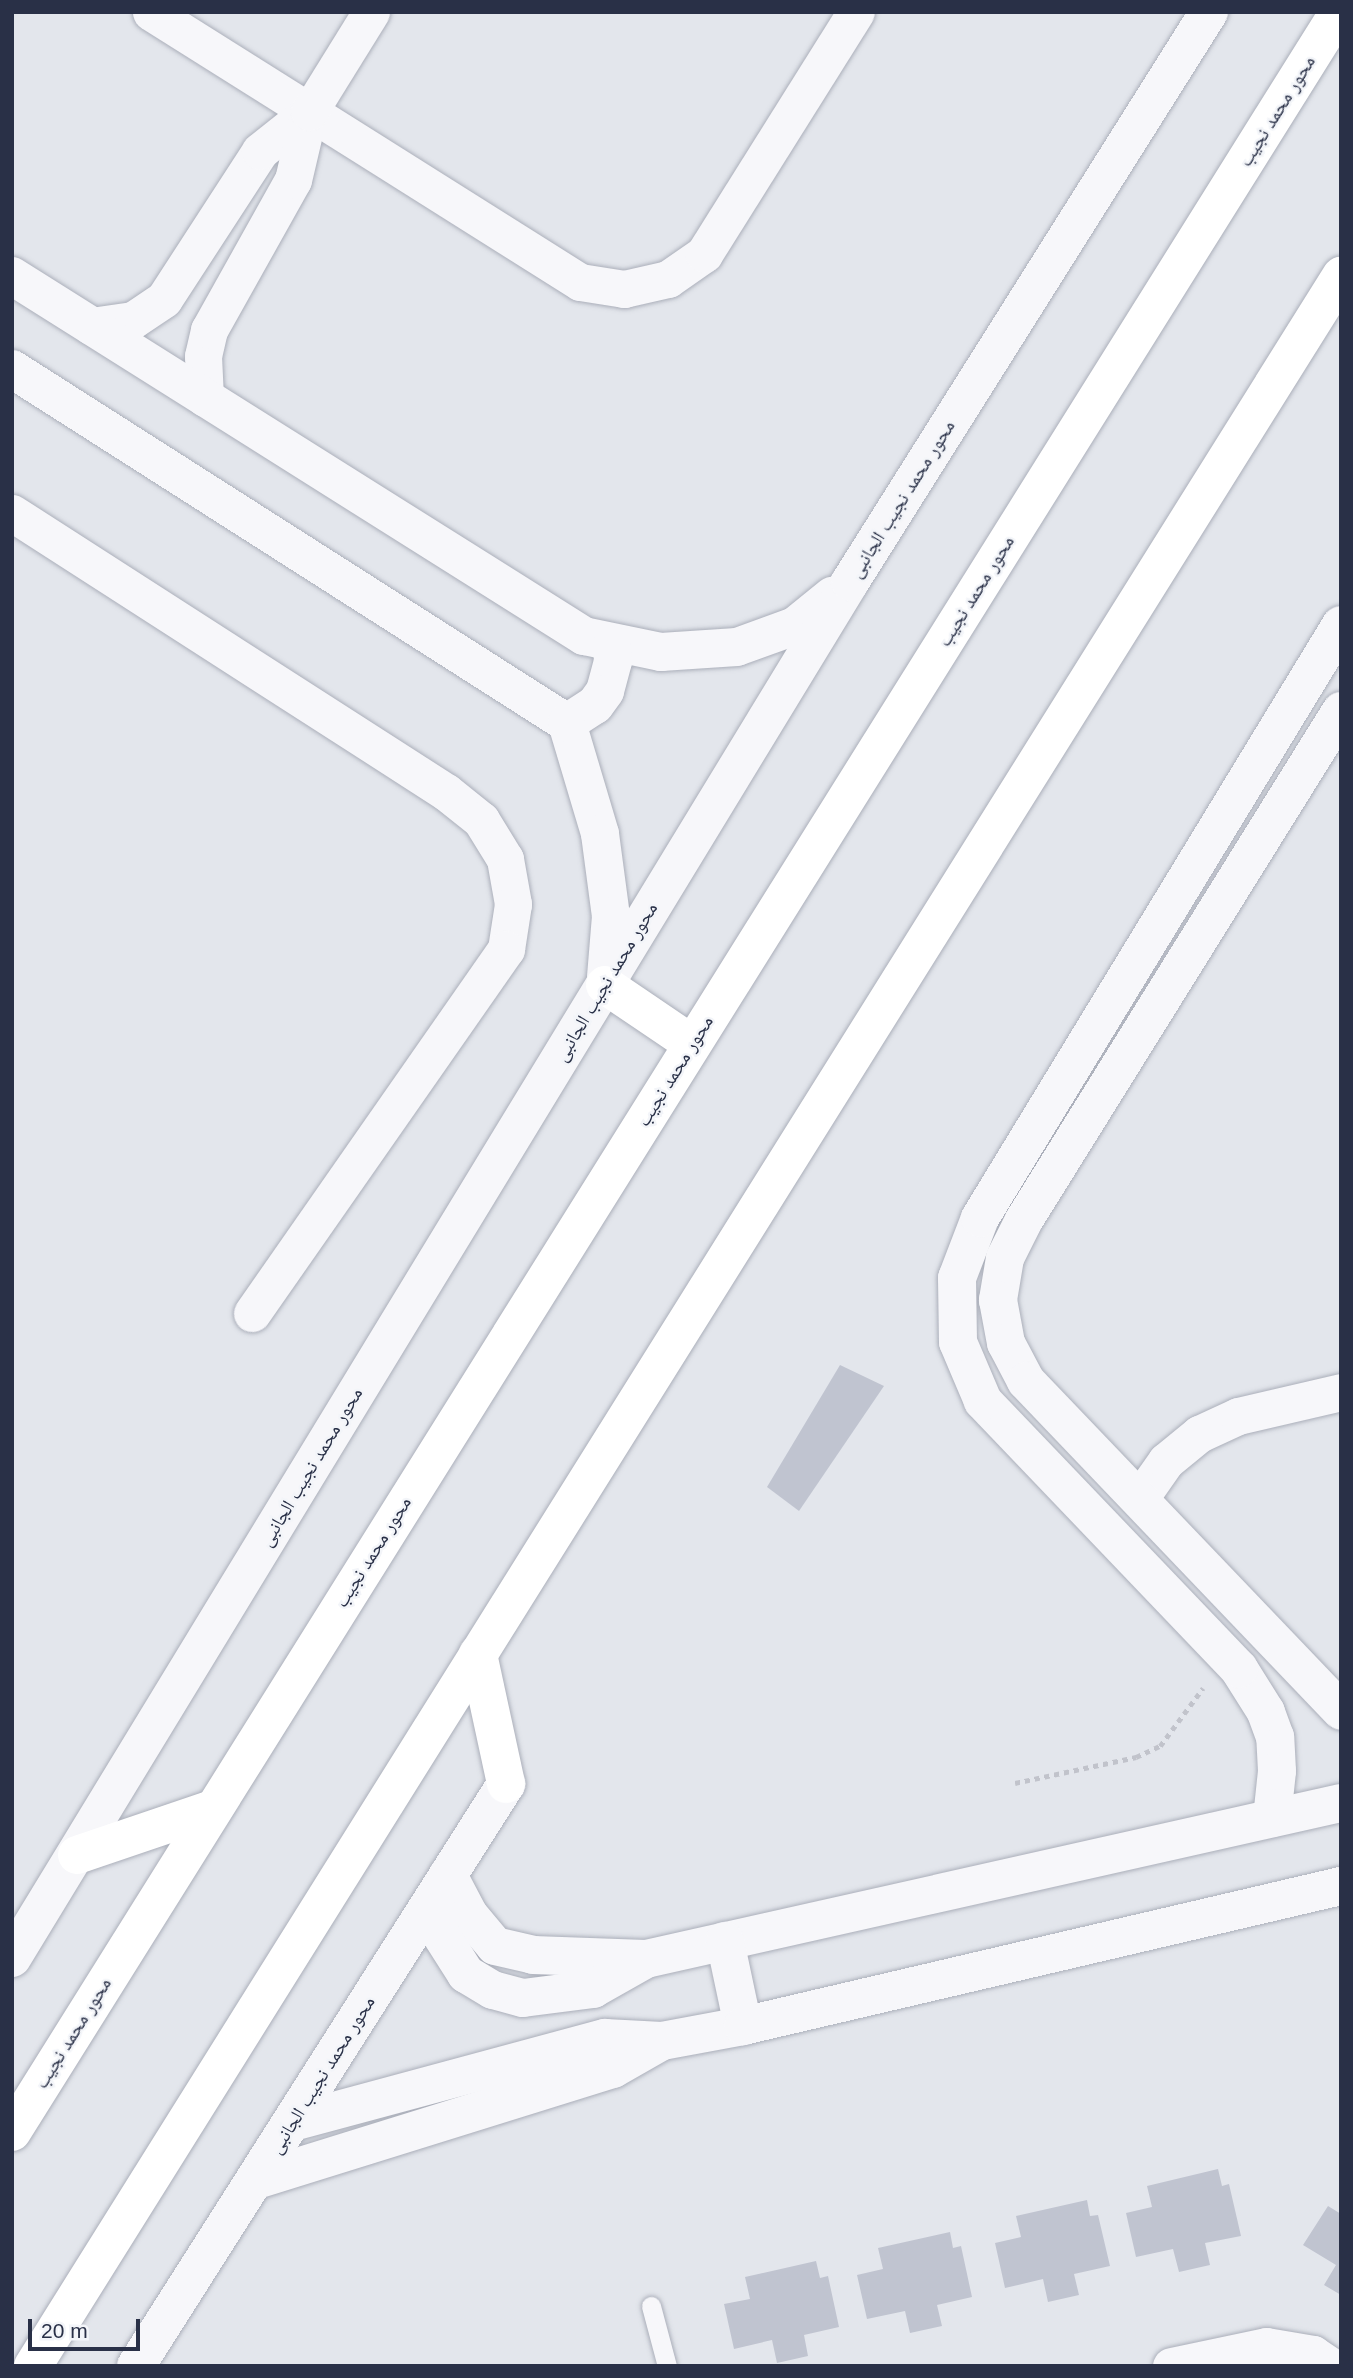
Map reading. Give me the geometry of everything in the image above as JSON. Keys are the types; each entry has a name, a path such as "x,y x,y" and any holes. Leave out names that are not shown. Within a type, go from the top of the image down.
{"main road":[{"name":"محور محمد نجيب","path":"12,2132 1339,12"},
{"path":"33,2366 1341,276"},
{"path":"605,985 692,1044"},
{"path":"478,1654 506,1784"},
{"path":"77,1855 212,1809"}],"street":[{"path":"151,12 580,282 624,289 668,279 704,254 856,12"},
{"path":"205,397 203,356 209,330 293,180 309,112 371,12"},
{"name":"محور محمد نجيب الجانبى","path":"12,1958 850,582 1209,12"},
{"path":"92,326 133,320 164,299 260,151 309,112"},
{"path":"12,276 584,636 612,645 661,652 737,647 795,626 850,582"},
{"path":"12,369 567,723 600,834 611,916 605,985"},
{"path":"12,513 446,792 481,820 505,859 513,904 506,948 252,1313"},
{"path":"1272,1818 1275,1737 1266,1712 1227,1656 984,1401 958,1342 957,1278 980,1218 1340,627"},
{"path":"567,723 595,705 605,691 613,661 612,645"},
{"path":"1341,711 1024,1220 1004,1258 998,1300 1006,1343 1026,1381 1341,1711"},
{"path":"1140,1498 1166,1461 1199,1434 1238,1416 1341,1392"},
{"name":"محور محمد نجيب الجانبى","path":"136,2366 506,1784"},
{"path":"426,1911 466,1973 493,1990 523,1998 590,1973 646,1959 1341,1803"},
{"path":"448,1875 469,1915 495,1946 590,1973"},
{"path":"293,2122 662,2041 743,2026 1341,1886"},
{"path":"725,1941 743,2026"},
{"path":"590,1973 609,2054"},
{"path":"256,2180 609,2054"},
{"path":"1171,2366 1266,2346 1313,2354 1331,2366"}],"lane":[{"path":"651,2306 667,2366"}],"path":[{"path":"1014,1783 1136,1756 1160,1746 1227,1656"}],"building":[{"path":"840,1365 884,1386 799,1511 767,1487"},
{"path":"1218,2169 1222,2186 1229,2184 1241,2236 1205,2243 1210,2265 1179,2272 1173,2249 1136,2257 1126,2213 1152,2207 1147,2186"},
{"path":"1087,2200 1090,2216 1098,2215 1110,2266 1074,2274 1079,2295 1048,2302 1043,2279 1005,2288 995,2243 1021,2237 1016,2216"},
{"path":"1328,2206 1341,2214 1341,2295 1324,2285 1336,2265 1303,2245"},
{"path":"950,2232 953,2248 961,2246 972,2297 937,2305 942,2326 910,2333 905,2311 867,2319 857,2275 883,2269 878,2248"},
{"path":"816,2261 820,2278 828,2276 839,2327 804,2335 808,2356 777,2363 772,2340 734,2349 724,2304 750,2299 745,2277"}]}
